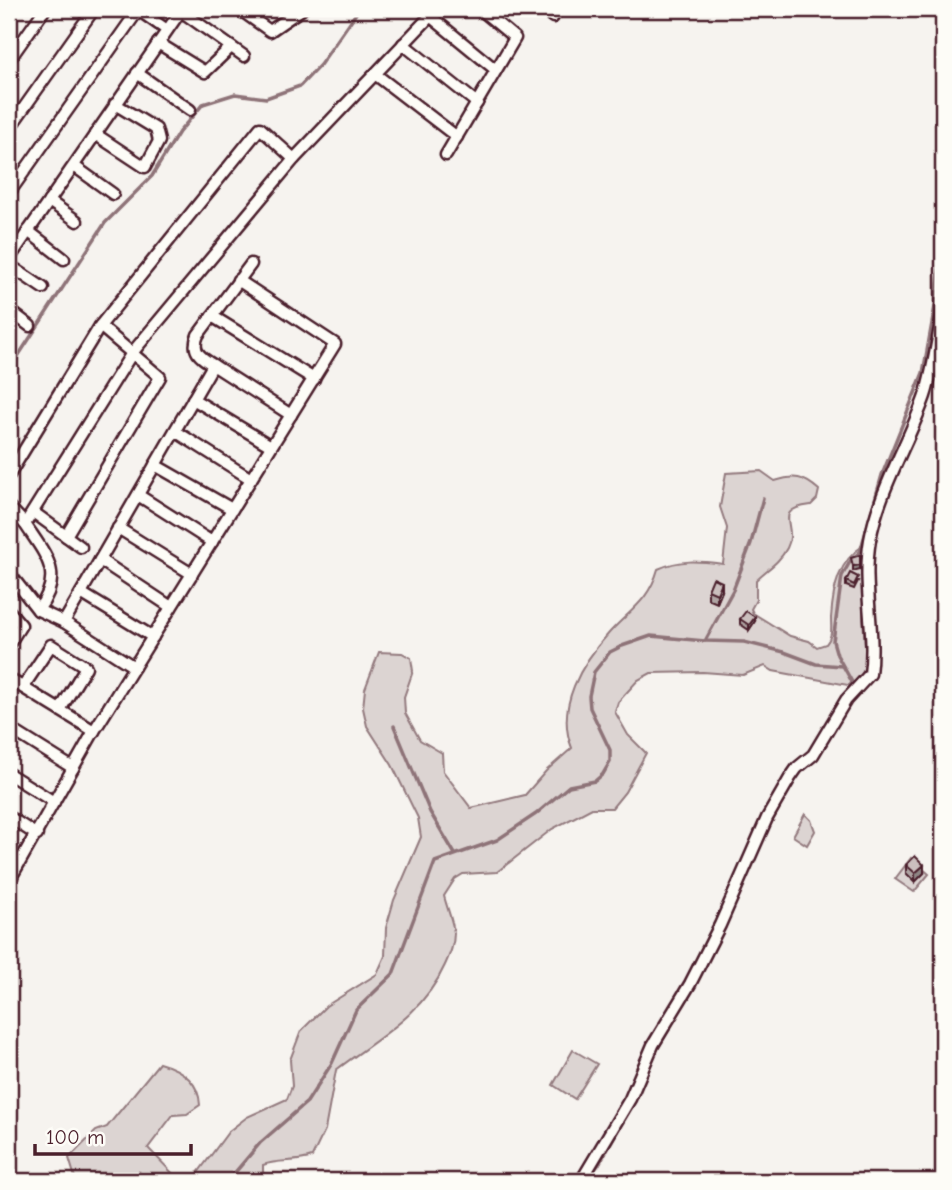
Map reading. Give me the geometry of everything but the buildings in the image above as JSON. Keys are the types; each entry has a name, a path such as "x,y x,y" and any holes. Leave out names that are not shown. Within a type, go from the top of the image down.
{"street":[{"path":"9,60 45,9"},
{"path":"9,129 94,9"},
{"path":"9,193 138,9 167,30"},
{"path":"239,9 270,31 302,9"},
{"path":"446,155 515,38 480,9"},
{"path":"543,9 552,17"},
{"path":"9,258 182,10 244,56"},
{"path":"25,524 132,353 294,159 434,12 496,70"},
{"path":"158,43 205,72 231,47"},
{"path":"403,44 477,103"},
{"path":"137,73 190,110"},
{"path":"375,74 457,137"},
{"path":"95,134 145,167 159,141 156,129 115,104"},
{"path":"9,475 100,326 260,128 294,159"},
{"path":"74,166 113,194"},
{"path":"49,201 77,220"},
{"path":"28,231 64,259"},
{"path":"251,264 195,343 199,357 291,415"},
{"path":"9,265 43,288"},
{"path":"9,881 94,731 335,344 238,280"},
{"path":"9,310 30,326"},
{"path":"581,1181 630,1099 653,1045 690,984 720,925 767,818 797,768 813,755 846,700 870,674 867,576 870,540 881,501 924,397 936,354 943,312"},
{"path":"212,316 314,379"},
{"path":"66,536 160,377 100,326"},
{"path":"64,622 213,365"},
{"path":"193,400 271,446"},
{"path":"175,431 251,480"},
{"path":"155,464 232,509"},
{"path":"138,495 212,542"},
{"path":"9,506 25,524 49,560 50,594 37,610"},
{"path":"33,512 81,547"},
{"path":"118,528 192,574"},
{"path":"100,560 171,607"},
{"path":"9,573 37,610 64,622 134,667"},
{"path":"81,593 153,637"},
{"path":"9,611 21,625 9,644"},
{"path":"23,687 51,645 86,667 60,710"},
{"path":"9,678 94,731"},
{"path":"9,728 73,768"},
{"path":"9,774 54,802"},
{"path":"9,817 37,835"}],"shaded area":[{"path":"761,471 775,481 803,479 819,490 817,499 811,505 799,507 789,515 790,540 787,548 777,562 756,580 756,600 751,609 753,613 790,636 809,641 817,647 826,644 831,635 833,597 838,577 848,559 864,545 863,617 866,663 860,679 853,686 773,671 765,666 743,675 703,672 651,673 638,680 618,702 615,712 628,735 646,753 625,792 612,808 592,808 552,829 497,872 463,874 455,879 444,896 454,933 445,965 435,983 412,1012 336,1070 325,1130 312,1157 263,1165 263,1172 270,1181 192,1181 229,1131 247,1117 287,1099 292,1086 290,1060 301,1031 326,1006 377,974 385,956 386,928 394,900 421,837 418,818 392,765 367,726 363,708 365,689 379,652 402,653 411,658 413,671 404,697 405,713 420,740 442,753 443,771 471,808 525,795 546,771 572,748 567,717 569,701 590,657 644,597 658,569 690,562 723,564 727,528 720,507 726,473"},
{"path":"805,814 811,820 815,831 807,845 793,836"},
{"path":"911,858 929,874 914,892 895,879"},
{"path":"573,1050 597,1064 575,1099 553,1085"},
{"path":"159,1063 187,1077 199,1097 200,1105 187,1114 173,1115 148,1148 180,1181 76,1181 69,1158 96,1131 107,1127"}],"waterway":[{"path":"9,370 105,223 152,176 179,132 203,104 235,94 266,98 300,86 320,65 359,9"},
{"path":"847,692 852,682 837,655 833,641 842,576 851,560 860,552 882,475 923,373 936,301 943,230"},
{"path":"705,641 733,590 751,543 763,498"},
{"path":"223,1181 232,1176 260,1143 307,1102 332,1063 356,1010 393,974 435,862 497,840 536,814 569,786 595,781 603,774 610,762 610,750 590,708 589,696 594,672 610,652 651,636 744,642 784,652 816,664 842,666"},
{"path":"822,730 831,716"},
{"path":"394,726 430,812 455,854"},
{"path":"788,792 798,774"},
{"path":"763,838 784,798"},
{"path":"697,981 722,932"},
{"path":"653,1056 686,1000"},
{"path":"586,1181 599,1164 632,1105"}]}
